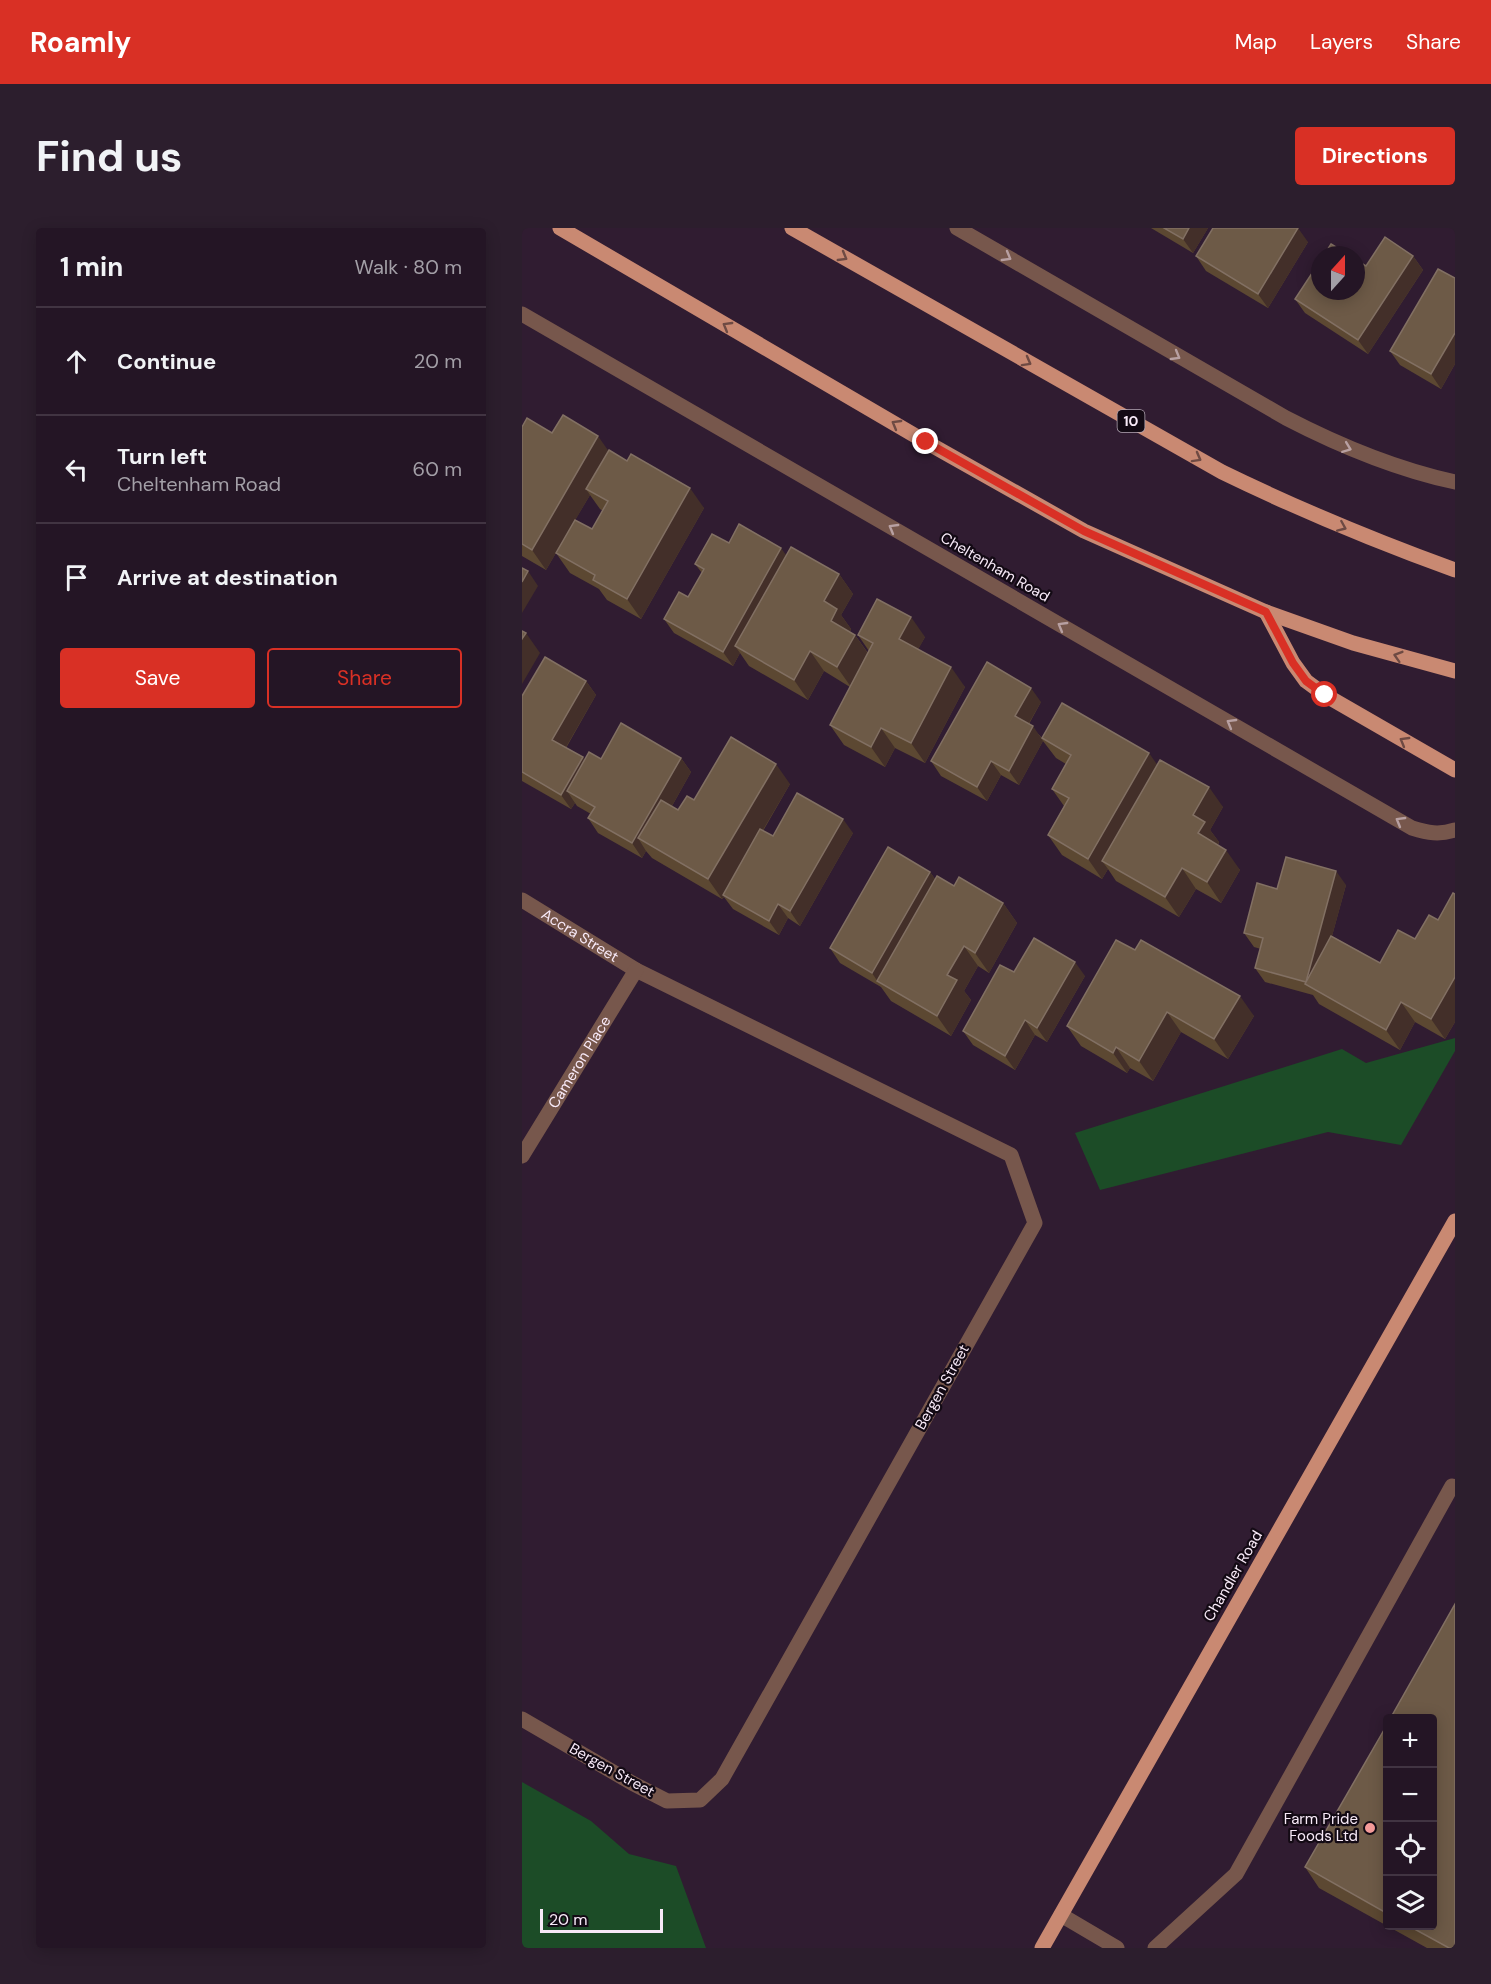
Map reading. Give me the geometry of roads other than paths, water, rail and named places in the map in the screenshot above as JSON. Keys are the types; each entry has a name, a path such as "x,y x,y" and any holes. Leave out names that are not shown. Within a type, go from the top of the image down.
{"main road":[{"path":"560,228 916,436 1084,531 1266,612 1353,643 1455,671"},
{"name":"10","path":"792,228 1222,472 1288,504 1371,539 1455,570"},
{"path":"1266,612 1293,663 1306,681 1325,695 1455,770"},
{"name":"Chandler Road","path":"1042,1948 1455,1221"}],"street":[{"path":"957,228 1286,418 1336,444 1425,476 1455,483"},
{"name":"Cheltenham Road","path":"522,314 1412,828 1427,833 1443,834 1455,830"},
{"name":"Accra Street","path":"522,900 636,970"},
{"name":"Cameron Place","path":"522,1156 636,970"},
{"name":"Bergen Street","path":"522,1719 667,1801 700,1800 722,1779 1035,1223 1011,1155 636,970"},
{"path":"1155,1948 1236,1874 1452,1486 1455,1488"},
{"path":"1061,1915 1117,1948"}],"place":[{"name":"Farm Pride Foods Ltd","path":"1370,1828"}]}
